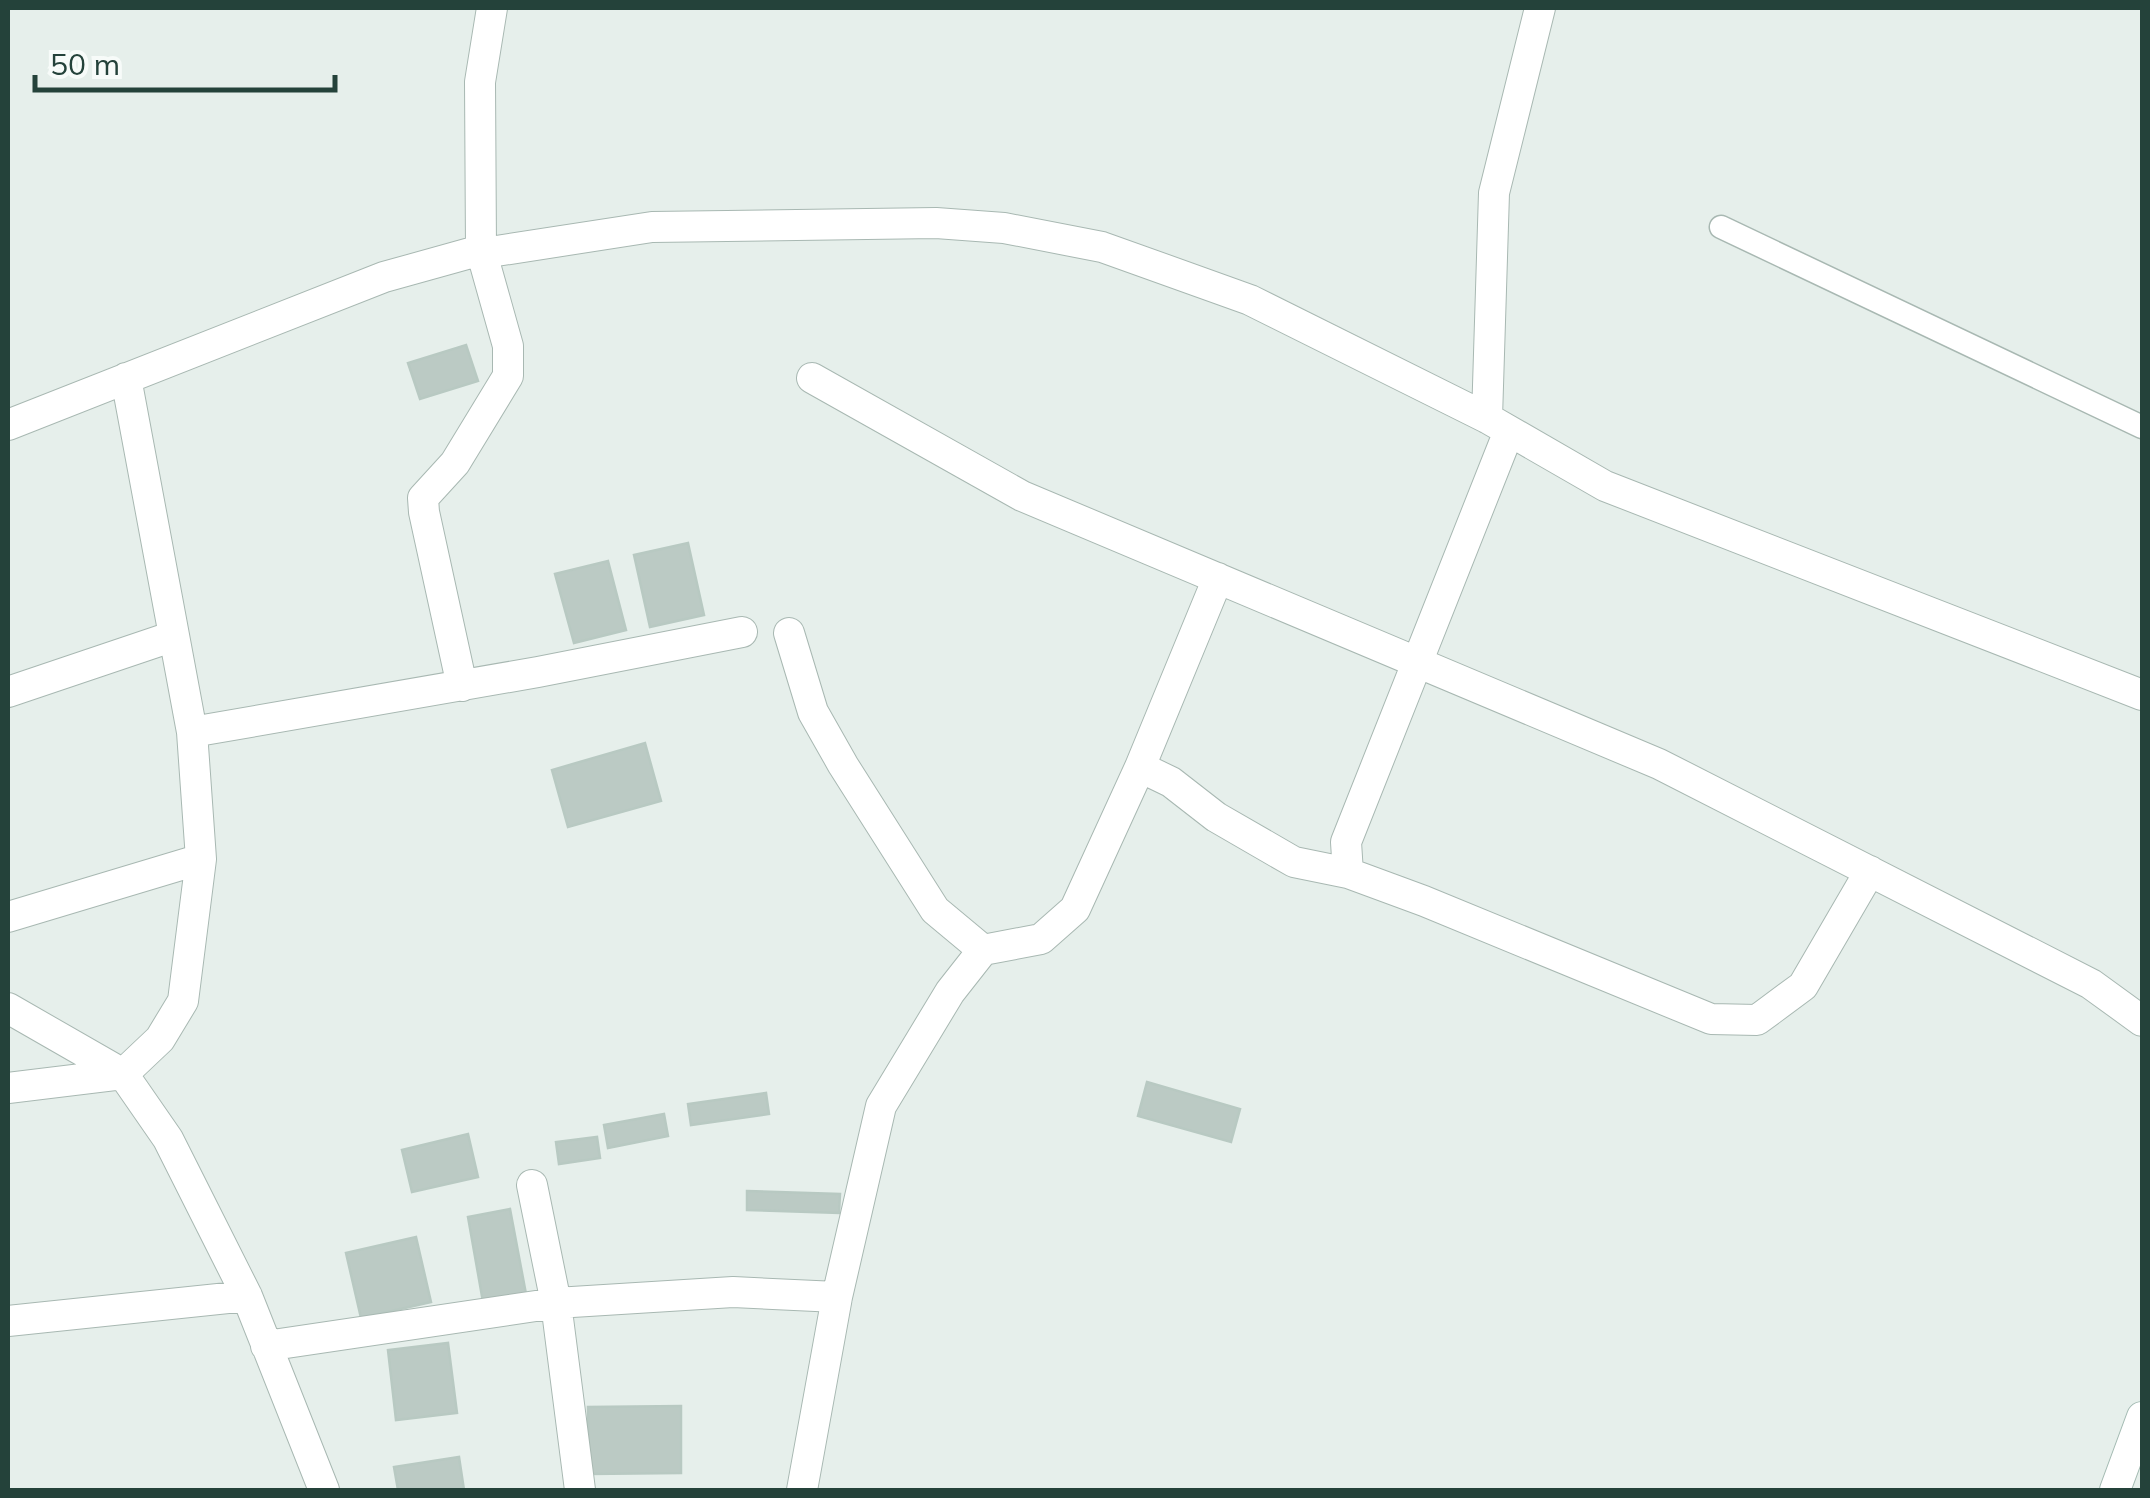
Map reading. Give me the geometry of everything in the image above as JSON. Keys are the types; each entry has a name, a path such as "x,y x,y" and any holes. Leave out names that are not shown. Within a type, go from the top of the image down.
{"street":[{"path":"462,686 423,498 455,463 508,376 508,346 480,250 480,82 492,8"},
{"path":"1348,873 1346,842 1416,662 1498,424 1494,193 1540,8"},
{"path":"8,425 384,277 480,250 490,252 652,227 936,223 1004,228 1102,247 1250,300 1498,424 1606,486 2142,695"},
{"path":"8,1088 123,1074 160,1039 183,1001 201,859 192,732 126,378"},
{"path":"812,378 1022,496 1659,764 2092,984 2142,1021"},
{"path":"802,1490 837,1297 882,1106 950,992 982,950 1041,939 1076,909 1218,578"},
{"path":"192,732 462,686 742,632"},
{"path":"789,633 813,712 843,765 935,910 982,950"},
{"path":"8,692 174,636"},
{"path":"1140,767 1171,782 1216,817 1294,862 1348,873 1711,1020 1756,1020 1803,986 1870,871"},
{"path":"8,918 201,859"},
{"path":"8,1008 123,1074 168,1138 247,1296 324,1490"},
{"path":"532,1185 556,1303 580,1490"},
{"path":"266,1346 556,1303 733,1292 837,1297"},
{"path":"8,1321 247,1296"},
{"path":"2115,1490 2142,1417"}],"lane":[{"path":"1721,227 2142,426"}],"building":[{"path":"466,345 478,381 420,399 408,363"},
{"path":"688,543 704,615 650,627 634,555"},
{"path":"608,561 626,630 574,643 555,574"},
{"path":"645,743 661,801 568,827 552,770"},
{"path":"1147,1082 1240,1109 1231,1142 1138,1116"},
{"path":"766,1093 769,1114 691,1125 688,1104"},
{"path":"664,1114 668,1136 608,1148 604,1125"},
{"path":"468,1134 478,1177 412,1192 402,1150"},
{"path":"597,1137 600,1158 559,1164 556,1142"},
{"path":"747,1191 840,1194 839,1213 747,1210"},
{"path":"510,1209 526,1294 483,1302 468,1217"},
{"path":"416,1237 431,1302 361,1318 346,1253"},
{"path":"448,1343 457,1413 396,1420 388,1350"},
{"path":"681,1406 681,1473 589,1474 588,1407"},
{"path":"459,1457 464,1490 398,1490 394,1467"}]}
